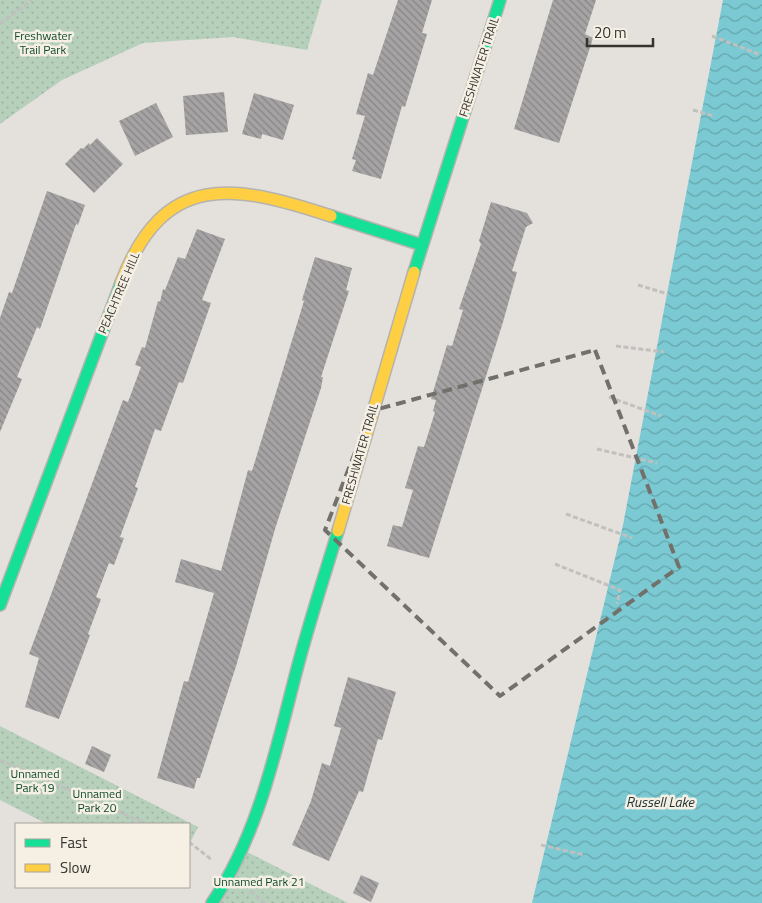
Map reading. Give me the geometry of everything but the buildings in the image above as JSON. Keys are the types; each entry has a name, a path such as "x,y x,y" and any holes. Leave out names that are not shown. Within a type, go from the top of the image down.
{"street":[{"name":"FRESHWATER TRAIL","path":"212,903 231,875 269,778 298,666 422,245 500,0"},
{"name":"PEACHTREE HILL","path":"0,605 123,279 145,235 166,212 192,198 207,194 224,192 258,194 422,245"}],"path":[{"path":"0,24 32,0"},
{"path":"712,36 761,55"},
{"path":"693,110 714,116"},
{"path":"638,285 668,294"},
{"path":"616,346 664,352"},
{"path":"609,397 661,416"},
{"path":"597,448 656,463"},
{"path":"566,514 632,538"},
{"path":"555,564 620,590 616,604"},
{"path":"0,760 145,823"},
{"path":"541,845 585,855"}],"highlighted area":[{"path":"595,350 679,567 500,696 325,530 371,411"}],"green space":[{"name":"Freshwater Trail Park","path":"0,0 322,0 307,50 233,37 143,43 62,80 0,124"},
{"path":"0,726 198,827 190,843 190,823 45,823 0,800"},
{"name":"Unnamed Park 21","path":"245,851 348,903 216,903"}],"water":[{"name":"Russell Lake","path":"723,0 762,0 762,903 532,903 623,525"}],"traffic: fast":[{"path":"414,272 500,0"},
{"path":"331,216 422,245"},
{"path":"0,605 121,283"},
{"path":"212,903 242,849 254,820 273,760 306,634 338,531"}],"traffic: slow":[{"path":"121,283 138,246 158,220 181,204 206,195 233,193 263,197 331,216"},
{"path":"338,531 414,272"}],"park label":[{"name":"Unnamed Park 19","path":"35,781"},
{"name":"Unnamed Park 20","path":"97,801"}]}
